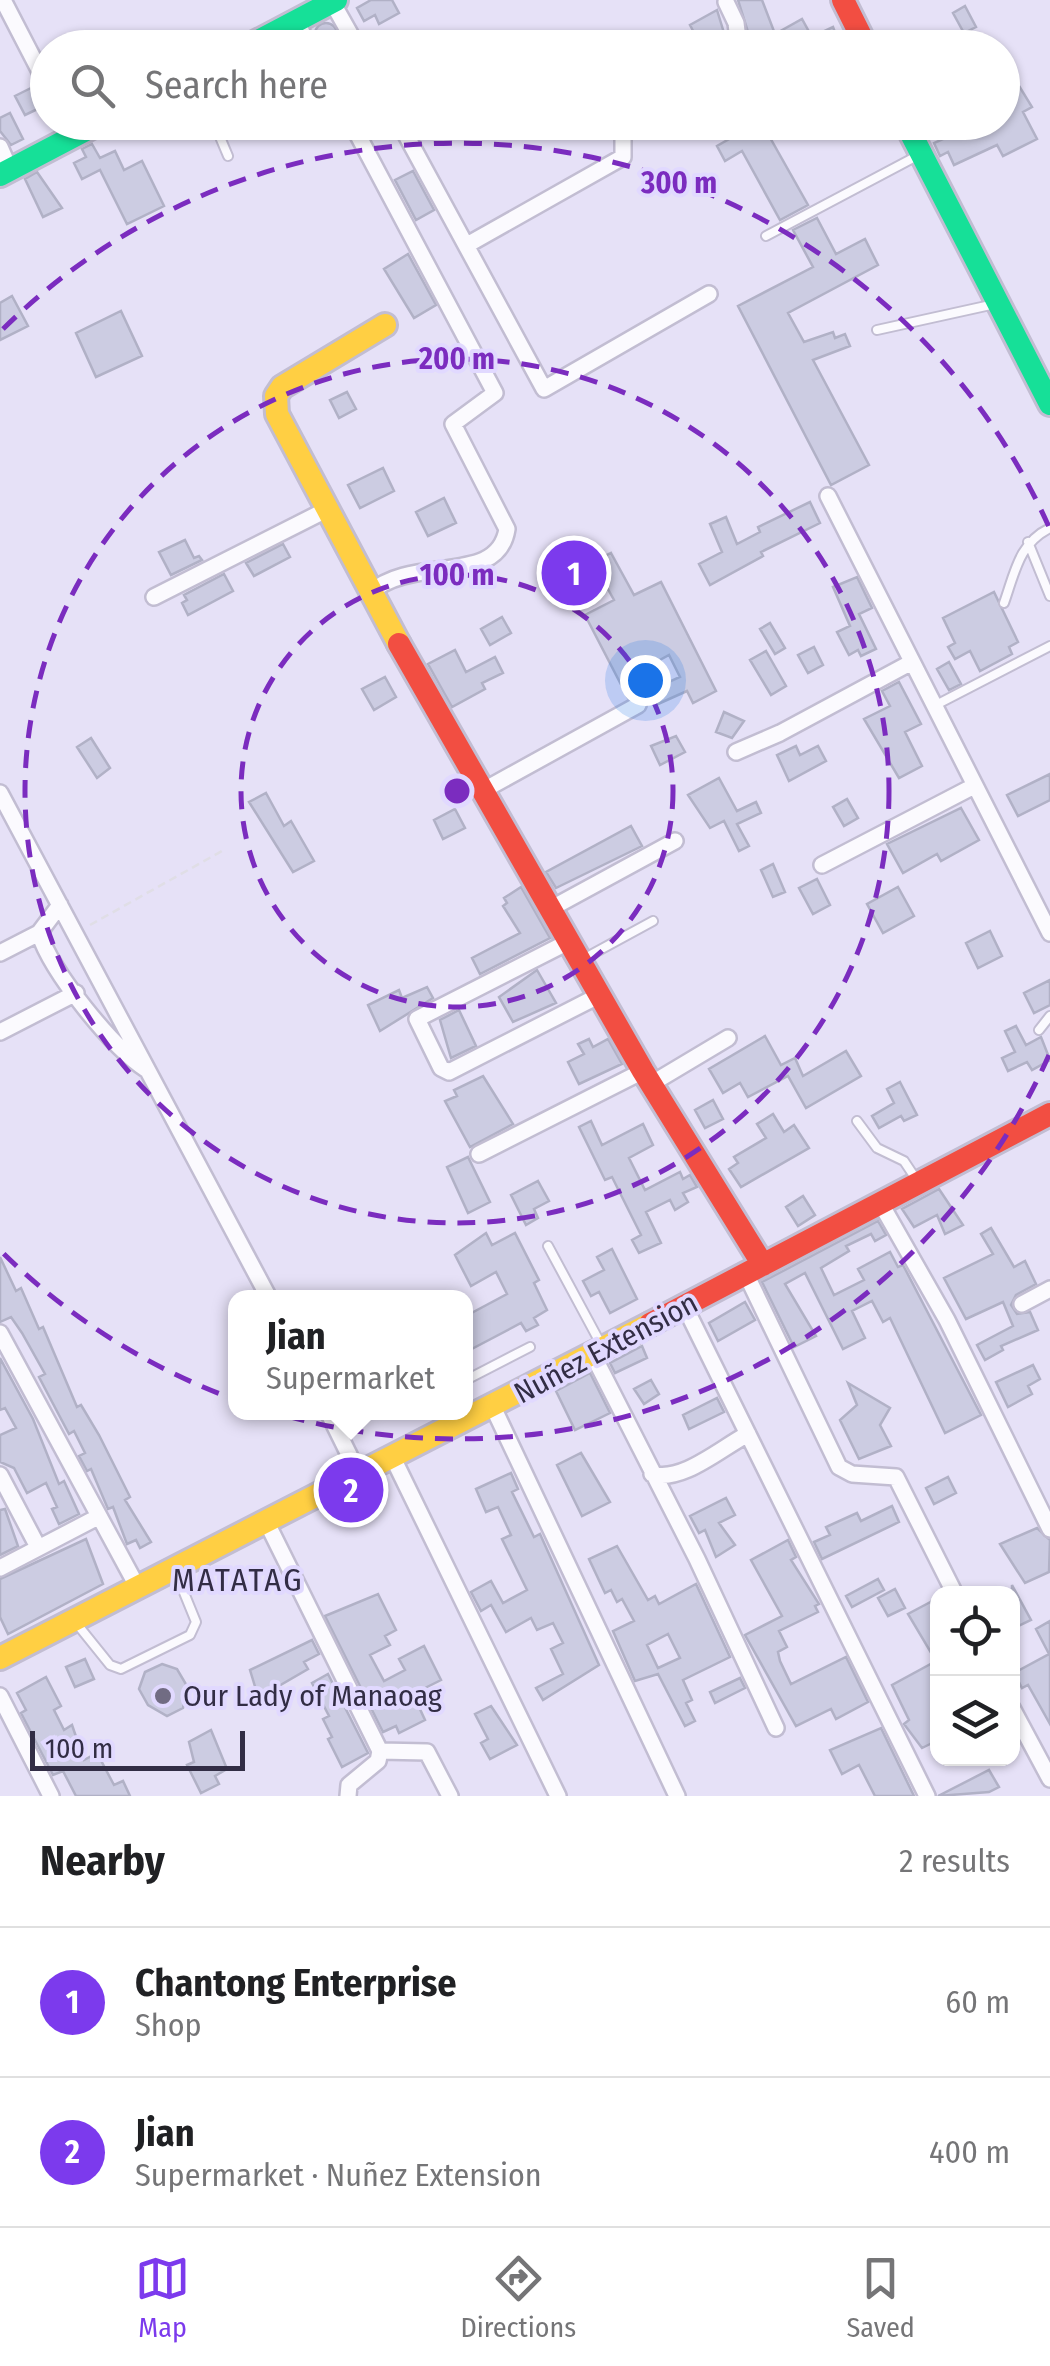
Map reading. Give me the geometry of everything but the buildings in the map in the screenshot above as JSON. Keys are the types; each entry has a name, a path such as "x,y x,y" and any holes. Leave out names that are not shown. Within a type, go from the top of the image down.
{"street":[{"path":"4,0 30,51"},
{"path":"842,0 855,30"},
{"path":"279,30 333,1 348,30"},
{"path":"726,2 737,30"},
{"path":"296,21 301,30"},
{"path":"0,147 5,172 54,140"},
{"path":"360,140 494,393 453,424 507,529 500,550 483,563 418,570 388,580 370,594"},
{"path":"409,140 544,390 709,294"},
{"path":"467,246 623,157 623,140"},
{"path":"914,140 1050,404"},
{"path":"385,325 298,375 276,396 277,414 370,594 754,1270 839,1466 852,1474 896,1477 951,1586"},
{"path":"828,496 1050,932"},
{"path":"154,597 326,510"},
{"path":"736,752 780,733 912,662"},
{"path":"484,790 638,705"},
{"path":"822,865 974,786"},
{"path":"0,794 265,1290"},
{"path":"550,909 676,841"},
{"path":"0,953 39,934 60,905"},
{"path":"39,934 76,993 130,1058 152,1074"},
{"path":"575,950 418,1019 441,1068 449,1072 600,994"},
{"path":"0,1032 76,993"},
{"path":"479,1154 728,1038"},
{"name":"Nuñez Extension","path":"473,1413 493,1407 1050,1114"},
{"path":"881,1204 948,1320 1050,1529"},
{"path":"1022,1304 1050,1289"},
{"path":"686,1307 927,1796"},
{"path":"0,1333 138,1588"},
{"path":"598,1352 652,1474 697,1558 776,1728"},
{"path":"493,1407 676,1796"},
{"path":"332,1420 360,1476"},
{"name":"Nuñez Extension","path":"0,1658 360,1476 453,1420"},
{"path":"652,1474 664,1478 680,1473 748,1434"},
{"path":"393,1458 558,1796"},
{"path":"2,1485 38,1546"},
{"path":"0,1568 98,1516"},
{"path":"267,1523 380,1752"},
{"path":"0,1696 51,1796"},
{"path":"1020,1723 1050,1779"},
{"path":"348,1796 348,1785 372,1768 380,1752"},
{"path":"380,1752 427,1752 450,1796"}],"lane":[{"path":"221,140 228,156"},
{"path":"766,236 921,154"},
{"path":"877,330 998,303"},
{"path":"1004,603 1028,542 1050,528"},
{"path":"1028,542 1050,596"},
{"path":"933,706 1050,646"},
{"path":"575,950 653,921"},
{"path":"1040,1030 1050,1016"},
{"path":"857,1121 878,1148 907,1164 919,1184"},
{"path":"548,1246 598,1352"},
{"path":"473,1376 530,1347"},
{"path":"74,1620 117,1669 173,1644 197,1626 175,1569"}],"path":[{"path":"75,932 222,851"}],"traffic: fast":[{"path":"279,30 336,0"},
{"path":"0,175 67,140"},
{"path":"914,140 1050,404"}],"traffic: slow":[{"path":"385,325 282,387 276,396 277,414 399,644"},
{"path":"473,1415 650,1324"},
{"path":"0,1658 463,1420"}],"traffic: jam":[{"path":"843,0 858,30"},
{"path":"399,644 643,1071 763,1265"},
{"path":"650,1324 1050,1114"}],"place":[{"name":"Chantong Enterprise","path":"574,573"},
{"name":"Jian","path":"351,1490"},
{"name":"Our Lady of Manaoag","path":"163,1696"}],"district":[{"name":"MATATAG","path":"238,1580"}]}
